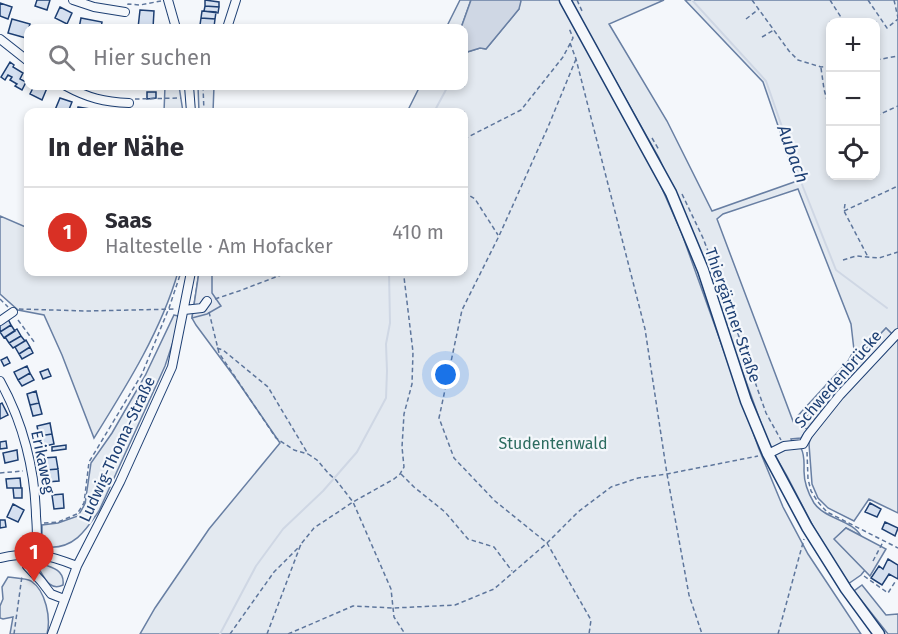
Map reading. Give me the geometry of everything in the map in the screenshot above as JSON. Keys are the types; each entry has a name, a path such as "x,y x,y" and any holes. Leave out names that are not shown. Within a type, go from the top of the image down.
{"main road":[{"name":"Thiergärtner Straße","path":"565,0 671,194 703,270 746,401 768,454 807,527 846,589 879,634"}],"street":[{"path":"73,0 94,7 125,12"},
{"path":"167,0 175,24"},
{"path":"228,24 236,0"},
{"path":"0,39 24,58"},
{"path":"75,90 92,98 129,103"},
{"path":"189,90 191,108"},
{"name":"Ludwig-Thoma-Straße","path":"52,634 77,566 120,482 172,367 190,276"},
{"path":"184,310 202,308 207,301"},
{"path":"0,321 13,312"},
{"name":"Schwedenbrücke","path":"768,454 784,446 803,444 840,395 898,333"},
{"name":"Erikaweg","path":"0,381 21,429 36,495 36,542 22,576"},
{"path":"0,558 33,554 54,557 77,566"},
{"path":"27,566 51,594 64,598"}],"path":[{"path":"125,12 128,4 140,5 167,0"},
{"path":"752,0 798,60 826,66"},
{"path":"830,0 841,18"},
{"path":"868,0 888,28 898,18 894,0"},
{"path":"746,19 759,9"},
{"path":"762,37 774,30"},
{"path":"468,137 521,110 562,57 570,43 645,329 667,474 689,595 702,634"},
{"path":"880,59 898,56"},
{"path":"576,59 499,236 462,310 439,418 454,458 495,501 547,543 591,620 590,634"},
{"path":"821,67 826,95"},
{"path":"203,90 204,108"},
{"path":"129,103 135,99 182,98"},
{"path":"880,115 898,106"},
{"path":"844,211 898,186"},
{"path":"468,195 475,199 499,236"},
{"path":"845,204 844,211 868,257"},
{"path":"843,260 856,256 879,258 898,252"},
{"path":"37,524 58,522 77,514 84,503 89,462 142,374 180,276"},
{"path":"278,276 207,301 217,348 276,438 294,450 308,454 317,460 353,502 391,589 394,617 405,634"},
{"path":"230,634 274,572 314,528 353,502 394,479 404,467 402,447 404,414 412,384 413,352 404,276"},
{"path":"0,299 13,312 35,343"},
{"path":"13,312 21,309 86,311 169,308"},
{"path":"217,348 223,350 268,387 308,454"},
{"path":"803,444 807,451 811,491 827,512 898,548"},
{"path":"288,634 353,606 394,608 455,605 494,589 547,543 578,512 611,487 638,478 768,454"},
{"path":"0,473 32,470"},
{"path":"400,474 445,512 468,539 494,547 512,572"},
{"path":"778,634 807,527"},
{"path":"873,561 884,541"},
{"path":"267,634 301,544"},
{"path":"14,634 22,576"},
{"path":"864,576 888,593 895,582"}],"green space":[{"path":"460,0 471,0 462,24 448,24"},
{"name":"Studentenwald","path":"520,0 562,0 649,159 682,234 759,449 783,507 808,554 861,634 140,634 209,529 280,443 192,318 198,276 468,276 468,108 409,108 418,90 468,90 468,52 480,48 486,49 519,9"},
{"path":"570,0 664,0 609,24 667,121 712,211 797,181 763,82 685,0 898,0 898,329 892,334 886,328 831,386 800,423 807,429 801,438 791,439 793,446 801,448 806,484 814,503 825,513 851,526 861,536 846,528 835,539 865,570 848,584 815,530 769,445 691,230 659,158","holes":["798,189 851,324 854,350 848,361 793,421 717,219 723,214"]},
{"path":"165,90 180,90 182,108 164,108"},
{"path":"198,90 214,90 213,108 199,108"},
{"path":"0,216 24,226 24,276 177,276 153,336 131,378 94,438 44,315 18,310 0,294"},
{"path":"174,315 181,318 165,366 99,511 78,537 65,545 48,547 42,540 42,525 58,523 78,516 85,504 91,463 112,433 145,376"},
{"path":"898,339 898,513 869,499 854,521 828,508 818,498 812,484 810,439 843,396"},
{"path":"39,563 60,573 63,585 58,587 50,585 37,566"},
{"path":"8,577 29,580 36,585 44,598 48,613 47,634 10,634 13,617 0,618 2,587"},
{"path":"862,585 886,615 898,614 898,634 888,634 854,591"}],"shaded area":[{"path":"471,0 521,1 519,9 486,49 480,48 468,52 468,24 462,24"},
{"path":"198,276 212,276 212,293 221,306 207,314 192,318"},
{"path":"886,328 892,334 837,391 807,429 800,424 831,386"},
{"path":"846,528 886,549 870,576 834,539"}],"building":[{"path":"37,0 50,0 47,10 35,6"},
{"path":"205,0 219,2 219,7 205,6"},
{"path":"0,3 12,7 8,19 0,16"},
{"path":"205,6 219,7 218,13 204,11"},
{"path":"60,7 72,13 67,24 55,18"},
{"path":"140,10 154,11 153,24 138,24"},
{"path":"202,11 216,12 215,19 201,18"},
{"path":"81,18 102,22 102,24 80,24"},
{"path":"201,18 215,19 214,24 200,24"},
{"path":"12,19 30,24 24,24 24,37 8,33"},
{"path":"10,62 14,65 13,67 23,73 20,79 24,81 22,90 10,80 12,77 8,75 5,80 1,77"},
{"path":"32,90 46,90 42,100 30,94"},
{"path":"147,92 156,92 156,98 147,99"},
{"path":"60,98 72,102 70,108 56,108"},
{"path":"8,319 11,325 0,332 0,324"},
{"path":"11,325 15,331 4,338 0,332"},
{"path":"17,329 21,336 9,343 5,337"},
{"path":"21,336 25,341 13,348 9,343"},
{"path":"26,340 30,347 19,354 15,347"},
{"path":"30,347 33,353 22,359 19,354"},
{"path":"7,357 10,363 4,366 1,360"},
{"path":"27,366 30,373 18,380 14,372"},
{"path":"48,369 51,376 43,379 40,372"},
{"path":"30,373 34,380 22,386 18,380"},
{"path":"36,391 39,403 30,405 27,394"},
{"path":"2,403 8,415 0,419 0,404"},
{"path":"39,403 42,414 33,416 30,405"},
{"path":"50,423 52,434 39,436 37,426"},
{"path":"52,434 54,444 41,447 39,436"},
{"path":"6,441 7,448 0,449 0,442"},
{"path":"66,445 66,449 52,451 52,447"},
{"path":"17,450 18,460 5,463 3,453"},
{"path":"56,457 58,469 46,470 44,458"},
{"path":"58,469 59,481 47,482 46,470"},
{"path":"20,478 21,488 7,488 6,479"},
{"path":"13,488 22,488 22,498 14,498"},
{"path":"63,494 64,508 54,509 52,495"},
{"path":"870,503 881,509 877,517 865,512"},
{"path":"13,504 24,510 18,522 7,517"},
{"path":"0,520 5,520 6,527 0,528"},
{"path":"885,522 898,528 895,536 882,529"},
{"path":"888,559 898,565 898,579 889,574 882,585 871,578 879,566 883,569"}],"waterway":[{"name":"Aubach","path":"692,0 766,81 803,187 836,270 887,308"},
{"path":"436,108 446,90"},
{"path":"220,634 256,566 283,529 323,491 357,452 386,398 386,344 390,323 389,276"}],"place":[{"name":"Saas","path":"34,582"}]}
